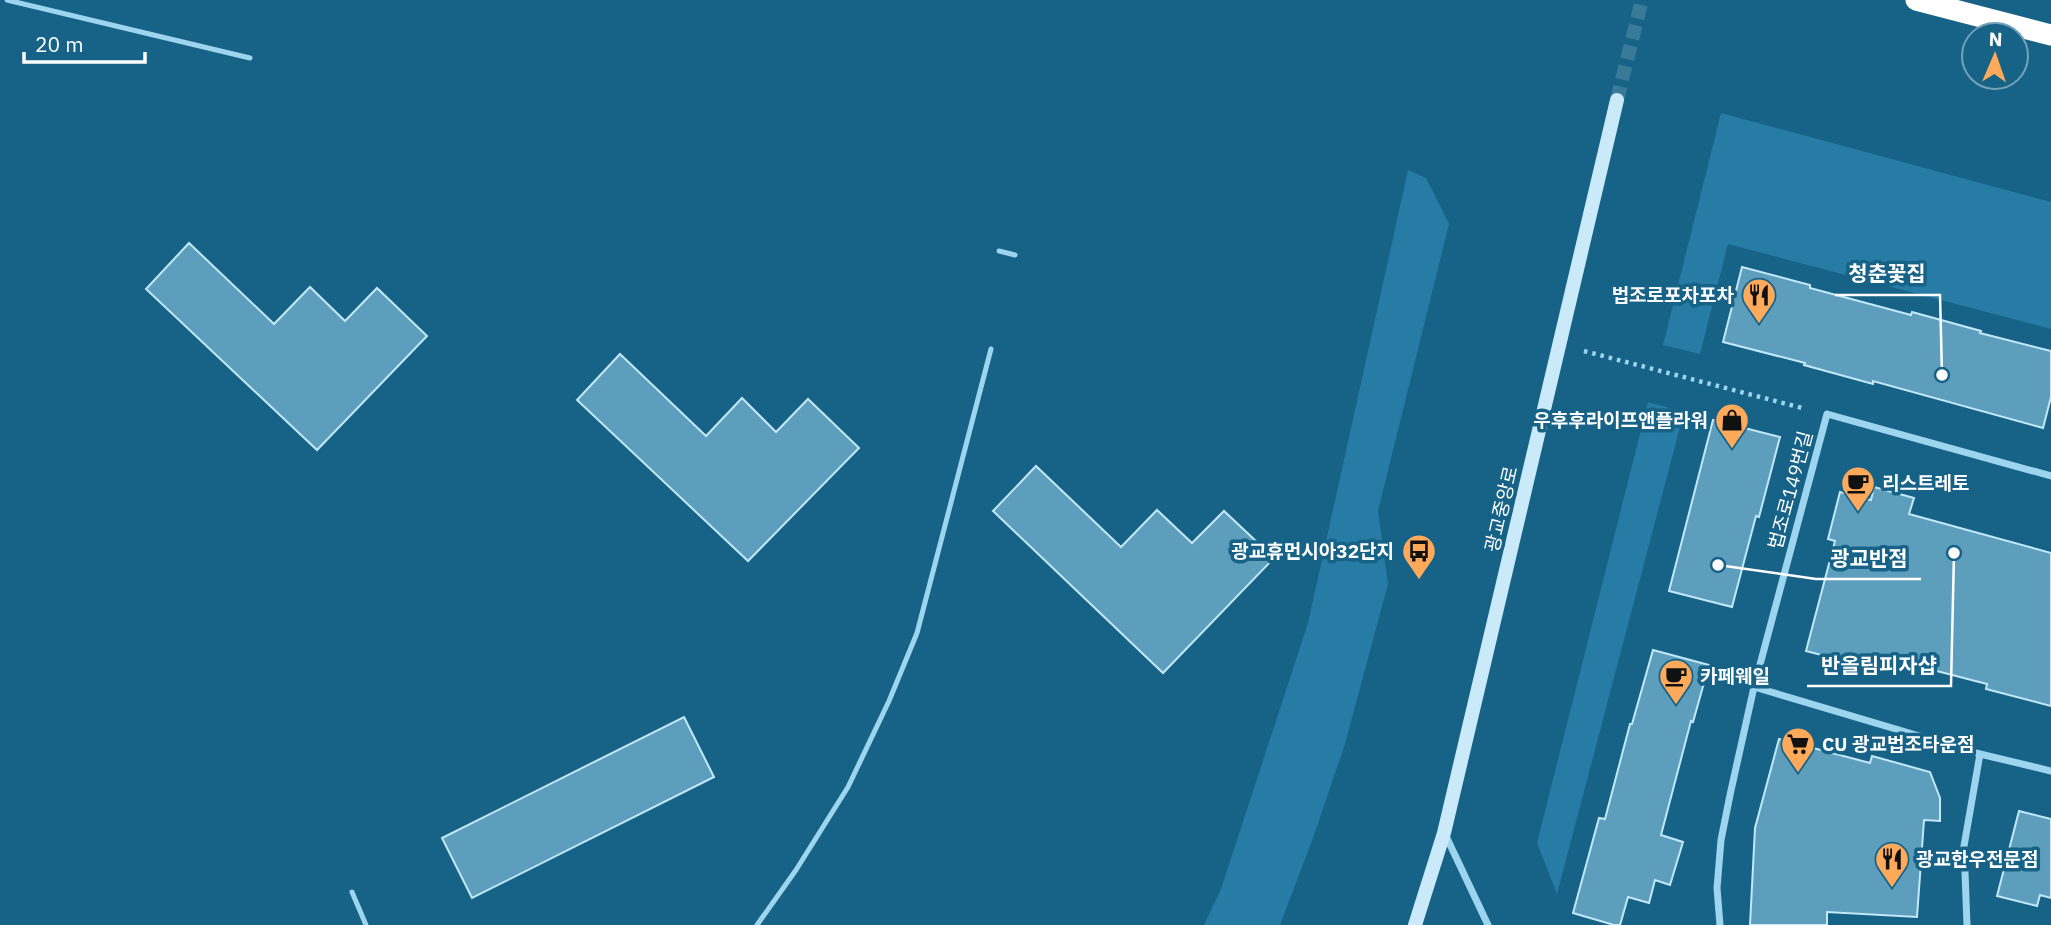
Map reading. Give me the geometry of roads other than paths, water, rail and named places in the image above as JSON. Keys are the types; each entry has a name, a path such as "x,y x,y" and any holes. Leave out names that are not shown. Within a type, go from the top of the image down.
{"highway":[{"path":"1916,0 2051,35"}],"main road":[{"name":"광교중앙로","path":"1415,925 1444,833 1617,100"}],"street":[{"name":"법조로149번길","path":"1720,925 1717,888 1721,841 1754,687 1827,414 2051,476"},
{"path":"1754,687 1980,754 2051,771"},
{"path":"1967,925 1964,846 1980,754"},
{"path":"1444,833 1488,925"}],"lane":[{"path":"7,0 250,58"},
{"path":"999,251 1015,255"},
{"path":"757,925 796,870 848,787 889,701 917,633 991,349"},
{"path":"352,892 366,925"}],"tunnel":[{"path":"1617,100 1642,0"}],"place":[{"name":"법조로포차포차","path":"1759,325"},
{"name":"청춘꽃집","path":"1942,375"},
{"name":"우후후라이프앤플라워","path":"1732,450"},
{"name":"리스트레토","path":"1858,513"},
{"name":"반올림피자샵","path":"1954,553"},
{"name":"광교반점","path":"1718,565"},
{"name":"광교휴먼시아32단지","path":"1419,581"},
{"name":"카페웨일","path":"1676,706"},
{"name":"CU 광교법조타운점","path":"1798,774"},
{"name":"광교한우전문점","path":"1892,889"}]}
